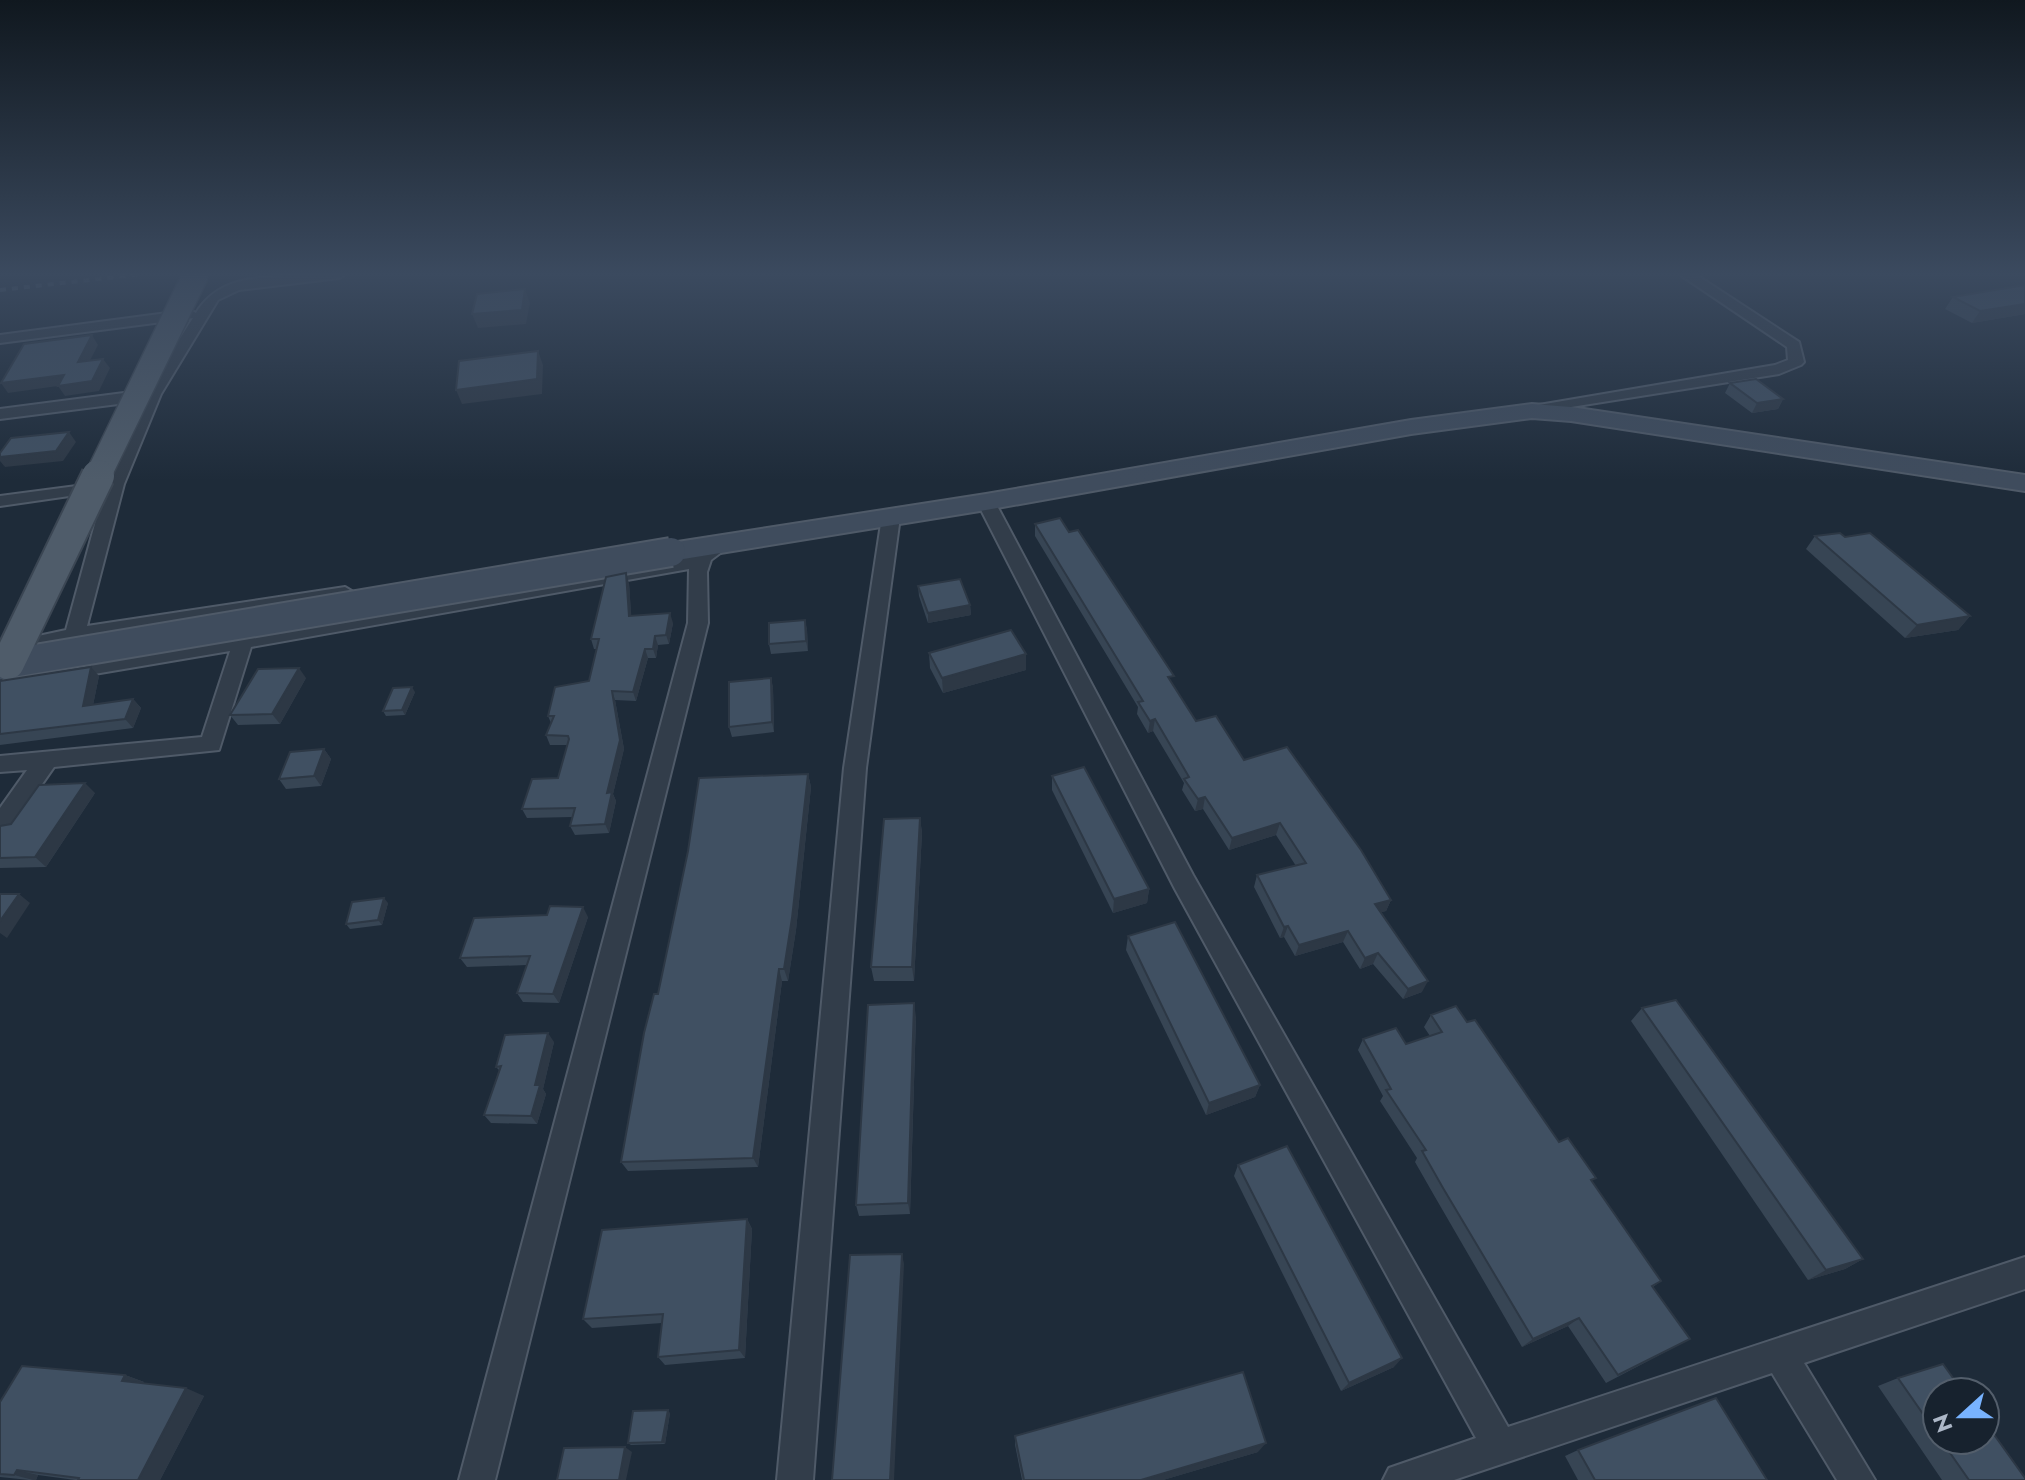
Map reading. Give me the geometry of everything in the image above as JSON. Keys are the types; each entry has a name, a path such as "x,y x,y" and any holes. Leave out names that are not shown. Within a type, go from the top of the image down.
{"main road":[{"path":"2,665 162,343"},
{"path":"2,665 726,542 986,502 1411,427 1532,411 1571,414 2025,483"}],"street":[{"path":"75,635 115,484 153,394 185,343"},
{"path":"1532,411 1779,369 1796,362 1791,343"},
{"path":"0,414 153,394"},
{"path":"0,501 115,484"},
{"path":"986,502 1184,882 1500,1447"},
{"path":"795,1480 855,768 891,517"},
{"path":"2,665 75,635 671,543 726,542"},
{"path":"2,665 244,640 678,567 726,542"},
{"path":"477,1480 698,623 698,572 702,557"},
{"path":"0,764 211,744 252,607"},
{"path":"0,826 48,758"},
{"path":"1401,1480 2025,1273"},
{"path":"1779,1354 1857,1480"}],"building":[{"path":"88,343 78,362 103,359 92,381 58,386 64,375 1,383 24,344"},
{"path":"538,351 537,379 456,390 459,361"},
{"path":"1756,379 1783,399 1757,403 1730,383"},
{"path":"69,432 56,451 0,457 11,438"},
{"path":"1060,518 1069,532 1078,530 1174,676 1168,677 1196,721 1216,716 1244,760 1287,747 1361,850 1391,900 1375,904 1428,981 1408,989 1378,953 1365,958 1348,931 1299,945 1288,926 1284,927 1257,875 1306,863 1280,823 1232,838 1205,797 1198,799 1184,779 1189,777 1155,719 1150,721 1138,702 1143,701 1035,524"},
{"path":"1840,533 1845,537 1870,533 1970,616 1917,625 1815,536"},
{"path":"626,573 629,616 670,613 666,635 655,636 653,649 645,649 633,692 612,691 620,740 607,793 612,792 605,824 570,826 575,808 522,809 532,779 558,778 569,739 568,736 546,735 554,716 548,716 555,687 589,681 599,639 591,639 606,577"},
{"path":"960,579 970,605 928,613 918,586"},
{"path":"805,620 806,641 769,644 769,623"},
{"path":"1011,630 1026,654 942,678 929,653"},
{"path":"91,667 83,706 133,699 125,719 0,734 0,681"},
{"path":"299,668 272,714 230,715 258,669"},
{"path":"771,678 772,722 729,727 729,682"},
{"path":"412,687 402,710 383,711 393,688"},
{"path":"324,749 314,776 279,779 290,752"},
{"path":"1084,767 1149,889 1114,899 1052,776"},
{"path":"808,774 792,918 784,969 779,969 753,1158 621,1162 644,1033 654,994 658,994 688,851 699,778"},
{"path":"85,783 35,857 0,858 0,826 11,824 39,785"},
{"path":"920,818 912,967 871,967 884,819"},
{"path":"0,894 19,894 0,921"},
{"path":"384,898 378,920 346,924 352,902"},
{"path":"550,906 583,907 553,994 517,993 530,956 460,958 474,918 547,915"},
{"path":"1175,922 1260,1085 1209,1103 1128,936"},
{"path":"1676,1000 1863,1259 1826,1270 1642,1008"},
{"path":"914,1003 908,1203 856,1205 868,1005"},
{"path":"1456,1006 1467,1022 1475,1020 1559,1142 1568,1138 1596,1178 1591,1180 1661,1281 1652,1286 1690,1339 1618,1375 1579,1318 1533,1339 1422,1151 1426,1150 1386,1090 1391,1089 1363,1039 1396,1028 1406,1044 1442,1032 1431,1015"},
{"path":"548,1033 535,1085 540,1085 531,1116 484,1115 501,1066 496,1067 505,1035"},
{"path":"1287,1146 1402,1358 1349,1383 1238,1165"},
{"path":"747,1219 739,1350 658,1357 663,1314 583,1319 602,1230"},
{"path":"902,1254 890,1480 832,1480 850,1255"},
{"path":"1943,1364 1952,1376 1921,1376 1921,1411 1898,1378"},
{"path":"22,1366 125,1375 122,1381 186,1388 138,1480 78,1480 17,1470 14,1475 0,1474 0,1402"},
{"path":"1243,1372 1266,1443 1141,1480 1024,1480 1015,1436"},
{"path":"1716,1398 1767,1480 1595,1480 1578,1450"},
{"path":"668,1410 662,1442 628,1443 633,1411"},
{"path":"2001,1444 2025,1478 2025,1480 1969,1480 1952,1456 2001,1456"},
{"path":"625,1447 619,1480 557,1480 564,1448"}]}
